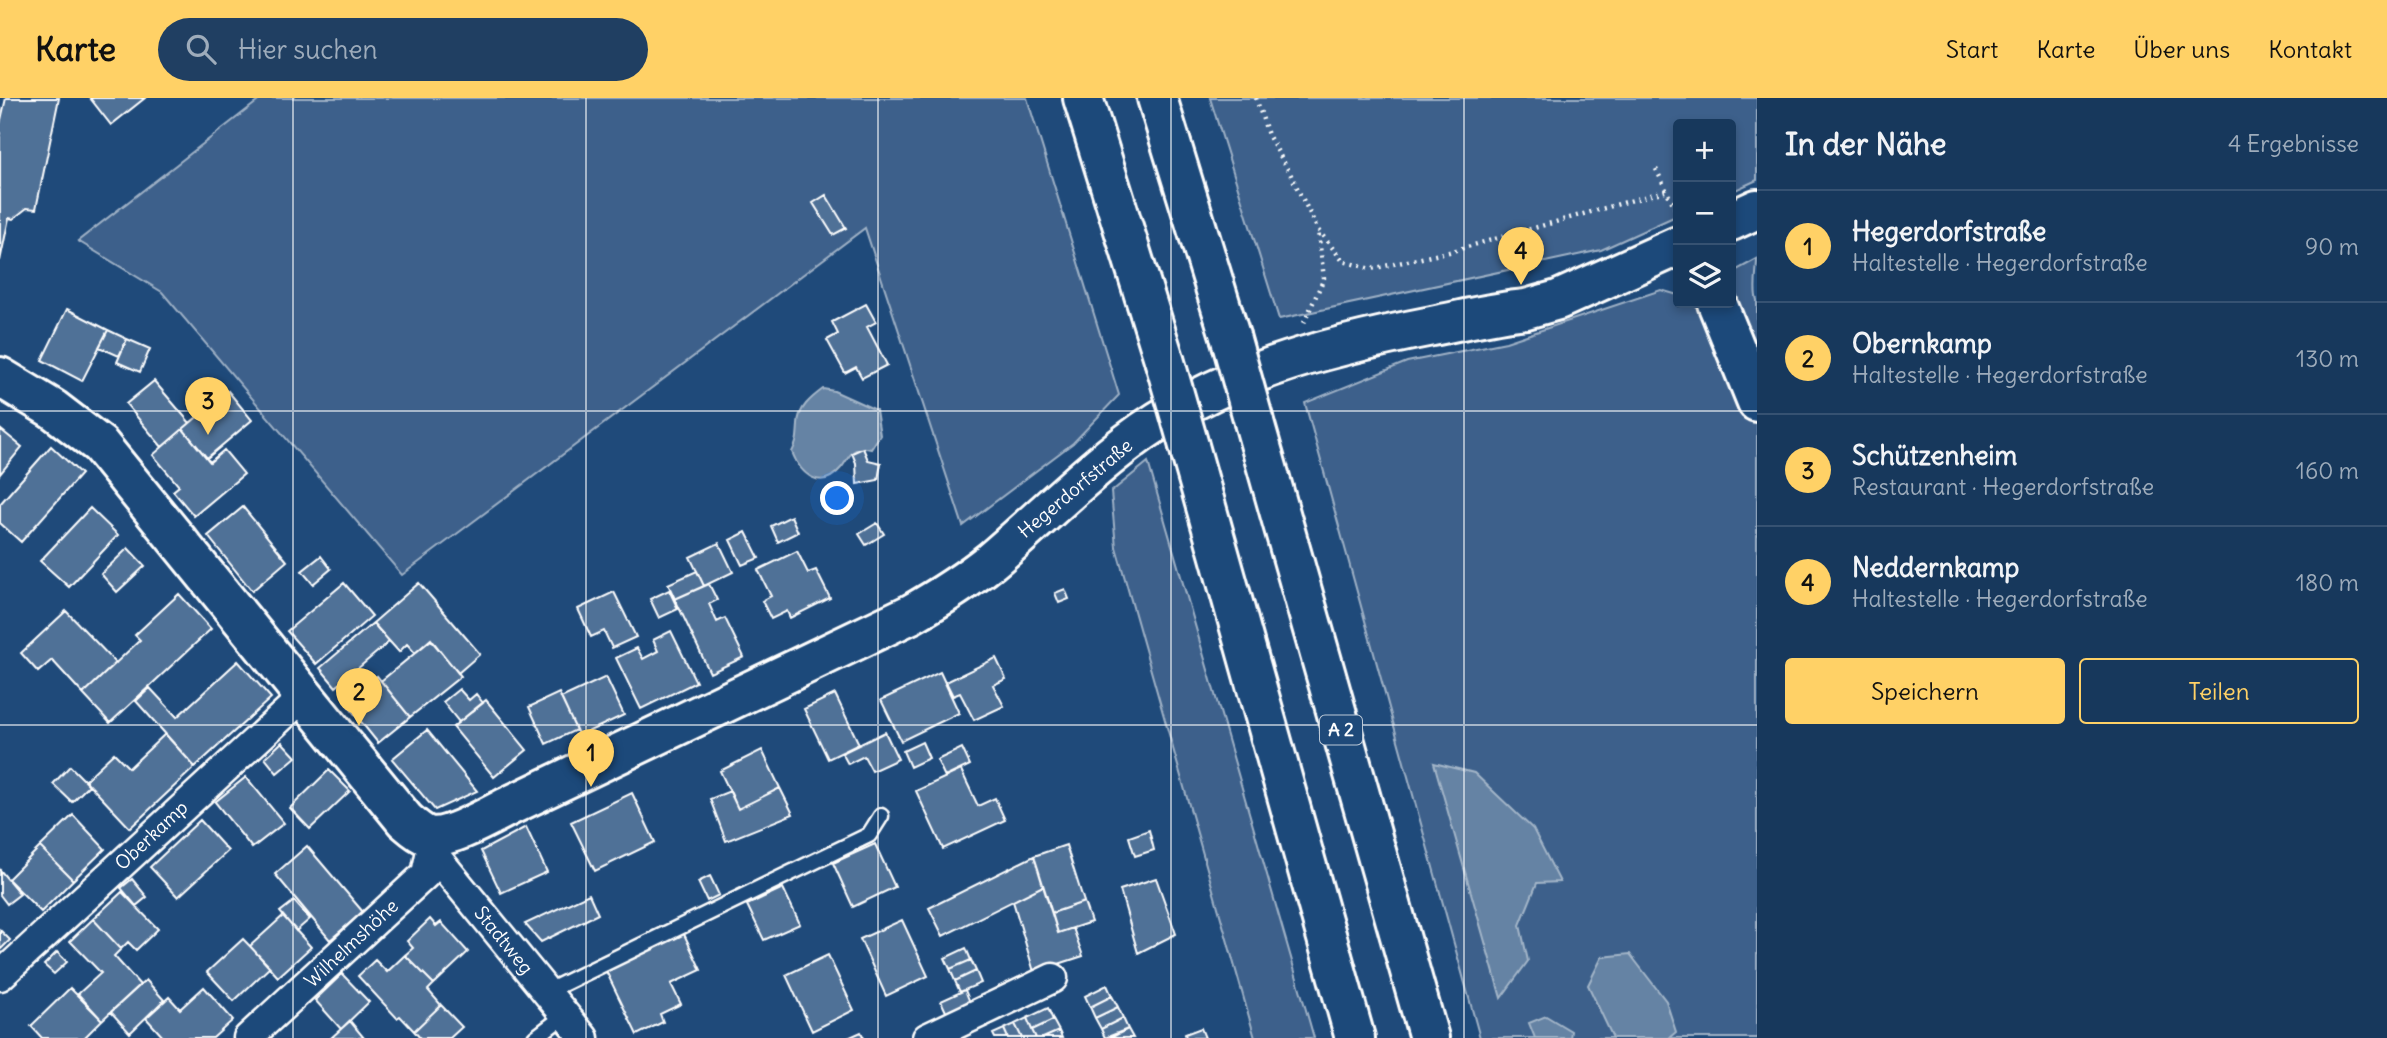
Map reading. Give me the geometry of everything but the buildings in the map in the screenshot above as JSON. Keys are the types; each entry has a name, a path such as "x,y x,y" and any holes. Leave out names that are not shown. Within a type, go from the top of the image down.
{"main road":[{"path":"1083,98 1164,359 1355,1038"},
{"name":"A 2","path":"1157,98 1230,336 1429,1038"},
{"path":"1736,219 1757,209"},
{"name":"Hegerdorfstraße","path":"434,837 448,834 511,805 911,614 989,562 1084,477 1129,441 1168,414 1210,392 1284,362 1325,349 1526,309 1558,300 1673,248"},
{"path":"1719,308 1757,402"},
{"path":"0,377 53,409 100,445 405,820 418,831 434,837"}],"street":[{"name":"Oberkamp","path":"0,976 304,696"},
{"name":"Stadtweg","path":"434,837 437,858 584,1038"},
{"name":"Wilhelmshöhe","path":"248,1038 426,874 434,837"},
{"path":"927,1038 1052,978"}],"lane":[{"path":"547,992 869,835 881,816"},
{"path":"535,1038 565,1014"}],"path":[{"path":"1256,98 1268,135 1318,230 1343,261 1371,269 1449,252 1665,191"},
{"path":"1656,169 1673,206"},
{"path":"1284,362 1324,278 1318,230"}],"shaded area":[{"path":"262,98 1027,98 1119,395 1073,443 963,526 865,228 402,575 162,292 78,241"},
{"path":"1210,98 1757,98 1757,180 1736,190 1736,119 1673,119 1673,217 1601,250 1279,319"},
{"path":"1757,259 1757,1038 1480,1038 1305,403 1407,362 1506,342 1661,290 1673,294 1673,308 1736,308 1736,270"},
{"path":"823,389 834,391 876,410 880,435 871,449 855,450 834,475 819,480 812,478 801,468 792,452 800,413"},
{"path":"1148,462 1314,1038 1255,1038 1116,547 1111,492"},
{"path":"1434,763 1474,773 1533,829 1560,882 1537,883 1520,925 1528,961 1501,998"},
{"path":"1630,954 1666,1001 1676,1032 1669,1038 1613,1038 1588,985 1602,957"},
{"path":"1546,1016 1571,1031 1570,1038 1535,1038 1529,1023"}],"place":[{"name":"Neddernkamp","path":"1521,285"},
{"name":"Schützenheim","path":"208,435"},
{"name":"Obernkamp","path":"359,726"},
{"name":"Hegerdorfstraße","path":"591,787"}]}
